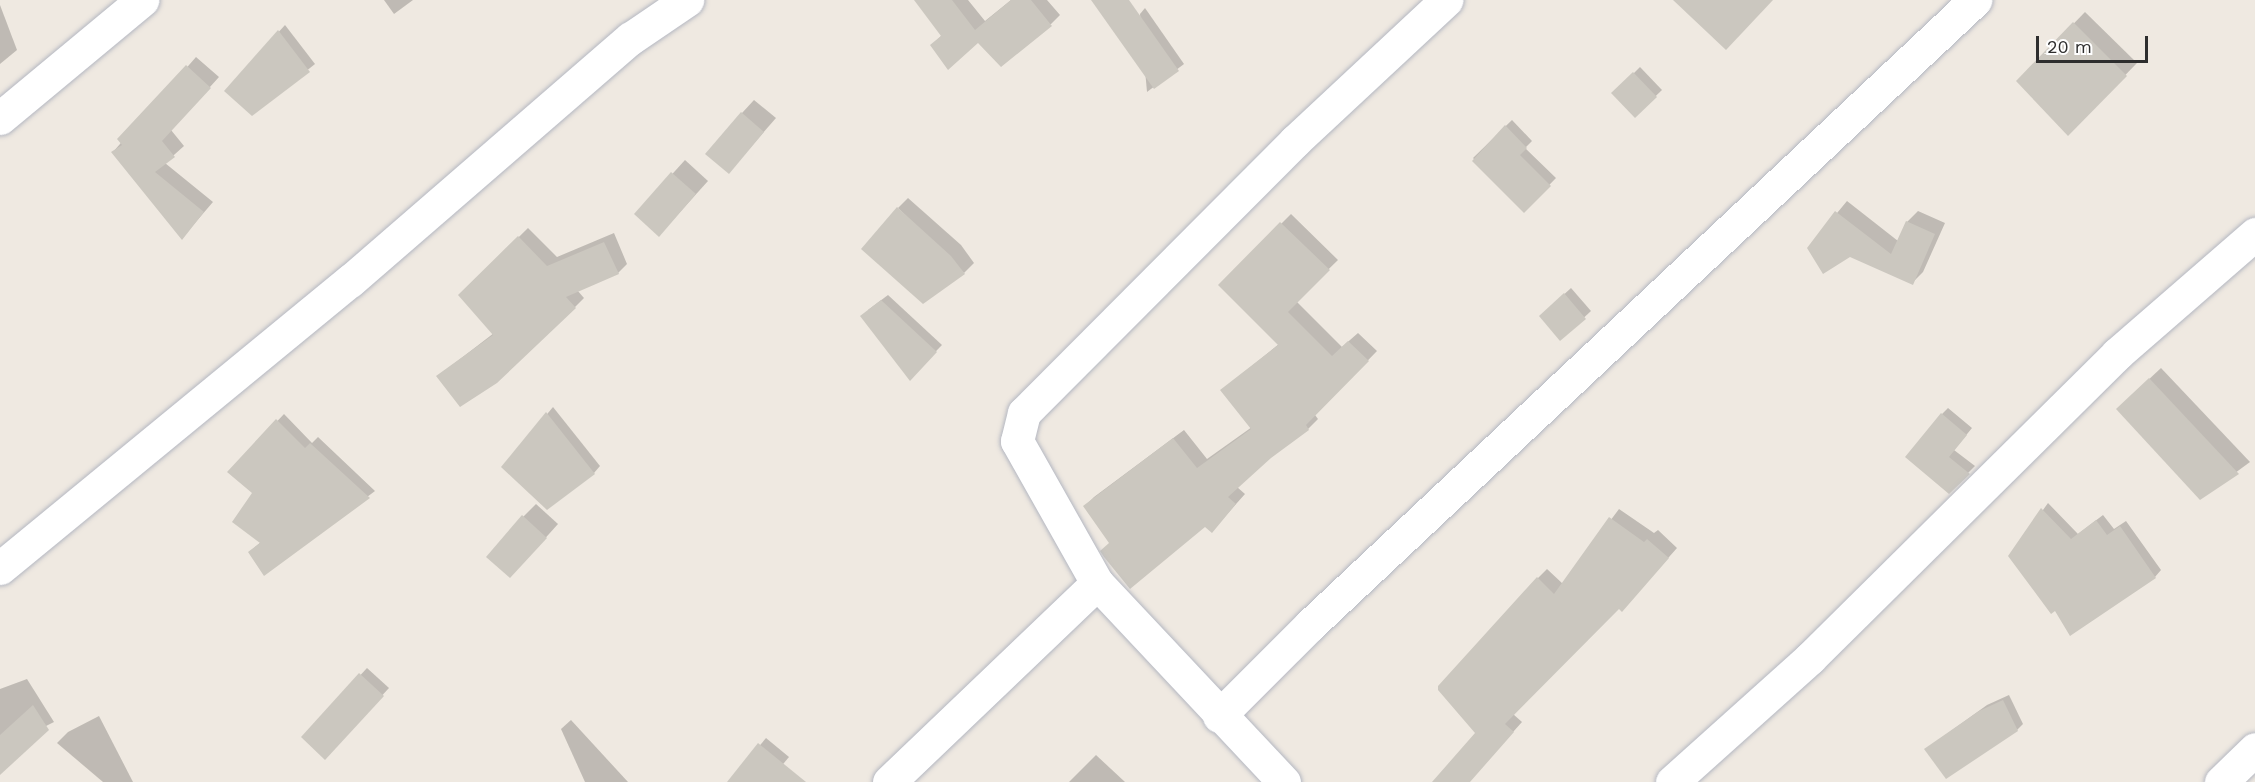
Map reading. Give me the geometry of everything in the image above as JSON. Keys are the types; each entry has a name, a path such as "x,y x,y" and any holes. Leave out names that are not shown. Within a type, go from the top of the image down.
{"street":[{"path":"0,118 142,0"},
{"path":"0,568 350,281 631,38 687,0"},
{"path":"1284,782 1219,716 1097,583 1017,441 1024,413 1295,141 1446,0"},
{"path":"1219,716 1318,617 1975,0"},
{"path":"1672,782 1810,658 2117,354 2255,234"},
{"path":"889,782 1097,583"},
{"path":"2222,782 2255,749"}],"building":[{"path":"914,0 952,0 975,30 1011,0 1031,0 1052,26 1001,67 978,43 948,70 930,45 941,36"},
{"path":"1091,0 1129,0 1179,71 1154,89"},
{"path":"1673,0 1773,0 1726,50"},
{"path":"2073,22 2127,76 2068,136 2016,81"},
{"path":"278,30 310,72 252,116 224,91"},
{"path":"186,65 211,88 162,141 175,157 155,172 204,212 182,240 111,152 122,145 117,139"},
{"path":"1633,72 1657,97 1635,118 1611,93"},
{"path":"741,112 764,132 729,174 705,154"},
{"path":"1505,125 1527,148 1520,155 1551,186 1524,213 1472,161"},
{"path":"671,172 696,194 659,237 634,214"},
{"path":"897,207 951,256 965,274 923,304 861,249"},
{"path":"1835,211 1891,254 1906,221 1935,234 1913,285 1850,257 1823,274 1807,248"},
{"path":"1280,222 1330,270 1288,312 1332,356 1348,341 1369,361 1306,425 1309,430 1271,458 1228,497 1236,504 1212,533 1205,527 1130,589 1100,551 1109,543 1083,506 1173,438 1197,468 1251,429 1220,390 1278,345 1218,285"},
{"path":"518,236 547,266 604,242 619,274 566,297 576,308 497,383 460,407 436,376 493,335 458,295"},
{"path":"1564,293 1586,319 1560,341 1539,316"},
{"path":"881,300 937,352 910,381 860,316"},
{"path":"2149,378 2239,474 2200,500 2116,409"},
{"path":"546,412 595,474 547,510 501,467"},
{"path":"1941,413 1967,435 1949,457 1970,474 1949,494 1905,457"},
{"path":"276,419 305,448 310,443 370,498 264,576 248,552 260,543 232,522 252,493 227,472"},
{"path":"2041,508 2071,539 2096,520 2107,535 2120,526 2156,578 2070,636 2055,611 2051,614 2008,556"},
{"path":"522,515 547,538 510,578 486,557"},
{"path":"1609,517 1644,542 1647,539 1669,558 1622,612 1619,609 1505,724 1514,732 1470,782 1432,782 1475,733 1438,690 1438,686 1537,577 1554,594"},
{"path":"359,673 384,696 325,760 301,737"},
{"path":"2003,700 2018,731 1946,779 1924,749 1979,711"},
{"path":"33,705 49,730 0,775 0,735"},
{"path":"758,743 806,782 727,782"}]}
